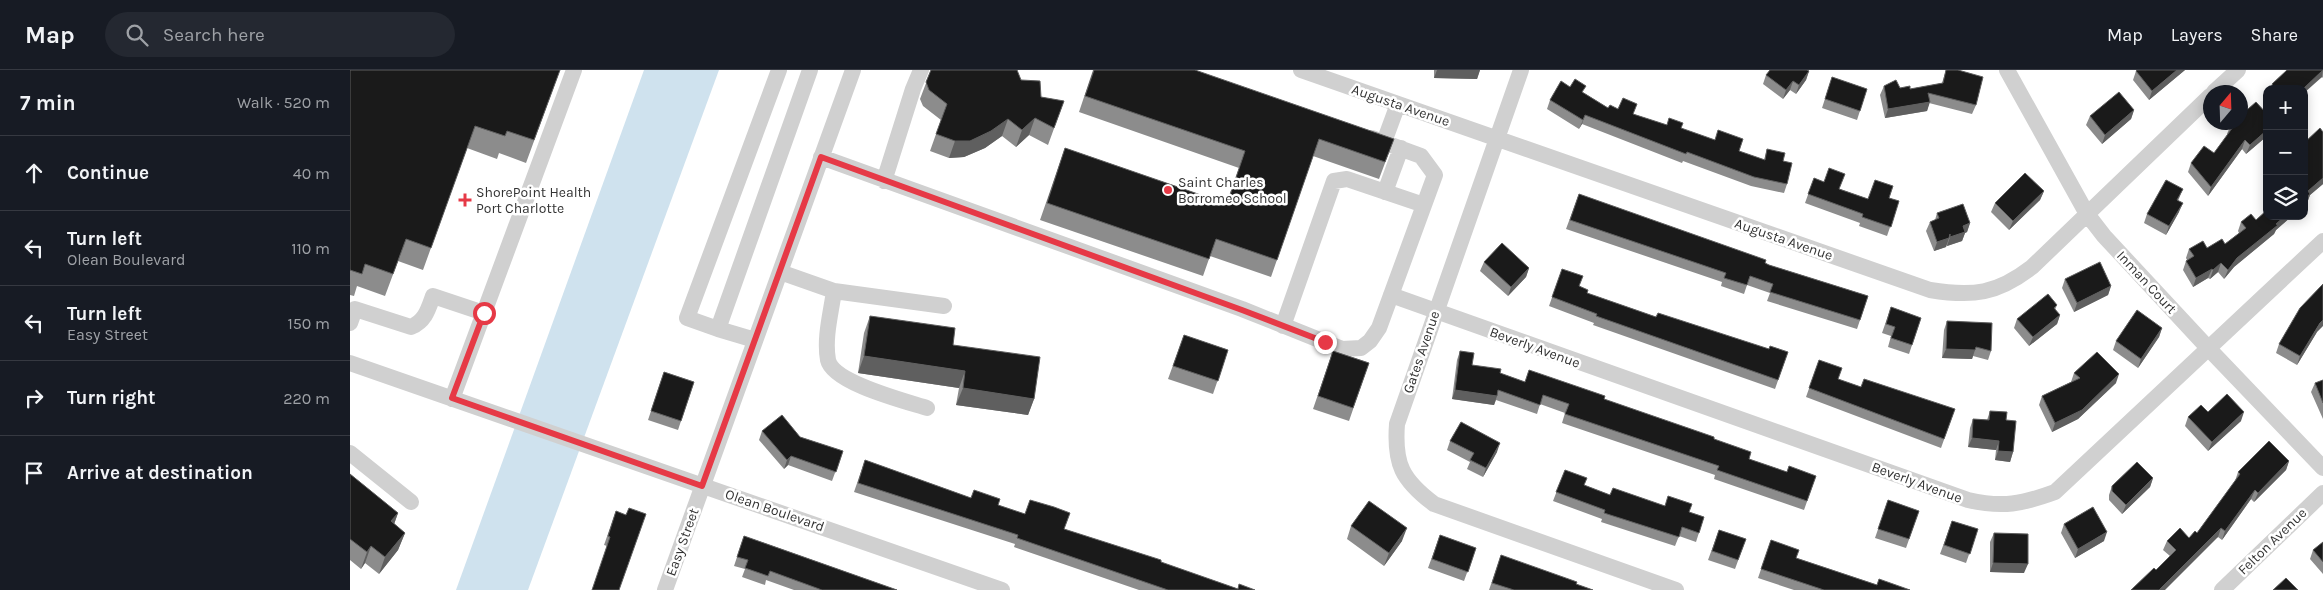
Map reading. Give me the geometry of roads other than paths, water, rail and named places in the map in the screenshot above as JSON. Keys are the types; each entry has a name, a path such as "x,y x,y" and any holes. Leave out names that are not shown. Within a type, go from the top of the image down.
{"street":[{"path":"452,398 574,70"},
{"path":"755,340 687,318 779,70"},
{"path":"718,328 810,70"},
{"name":"Easy Street","path":"665,590 852,70"},
{"path":"884,181 913,89 921,70"},
{"name":"Augusta Avenue","path":"1301,70 1930,290 1948,293 1985,293 2016,279 2032,267 2203,103"},
{"name":"Gates Avenue","path":"1521,70 1396,424 1395,447 1400,468 1414,489 1434,504 1676,590"},
{"name":"Inman Court","path":"2007,70 2087,214 2104,236 2323,468"},
{"path":"2222,85 2238,70"},
{"path":"1384,142 1398,104"},
{"path":"821,157 1342,349 1361,348 1370,341 1379,328 1435,175 1422,156 1356,132"},
{"path":"1384,192 1401,148"},
{"path":"1283,326 1334,181 1347,179 1424,205"},
{"name":"Beverly Avenue","path":"1391,294 1968,500 1988,505 2023,504 2055,492 2323,241"},
{"path":"780,272 834,291 944,306"},
{"path":"834,291 827,342 828,362 837,375 861,386 927,408"},
{"path":"350,322 355,309 411,328 426,317 433,296 484,313"},
{"name":"Olean Boulevard","path":"350,363 1002,590"},
{"path":"350,453 410,502"},
{"name":"Felton Avenue","path":"2222,590 2323,493"}],"water":[{"path":"644,70 719,70 528,590 456,590"}],"place":[{"name":"Saint Charles Borromeo School","path":"1168,190"},
{"name":"ShorePoint Health Port Charlotte","path":"465,200"}]}
